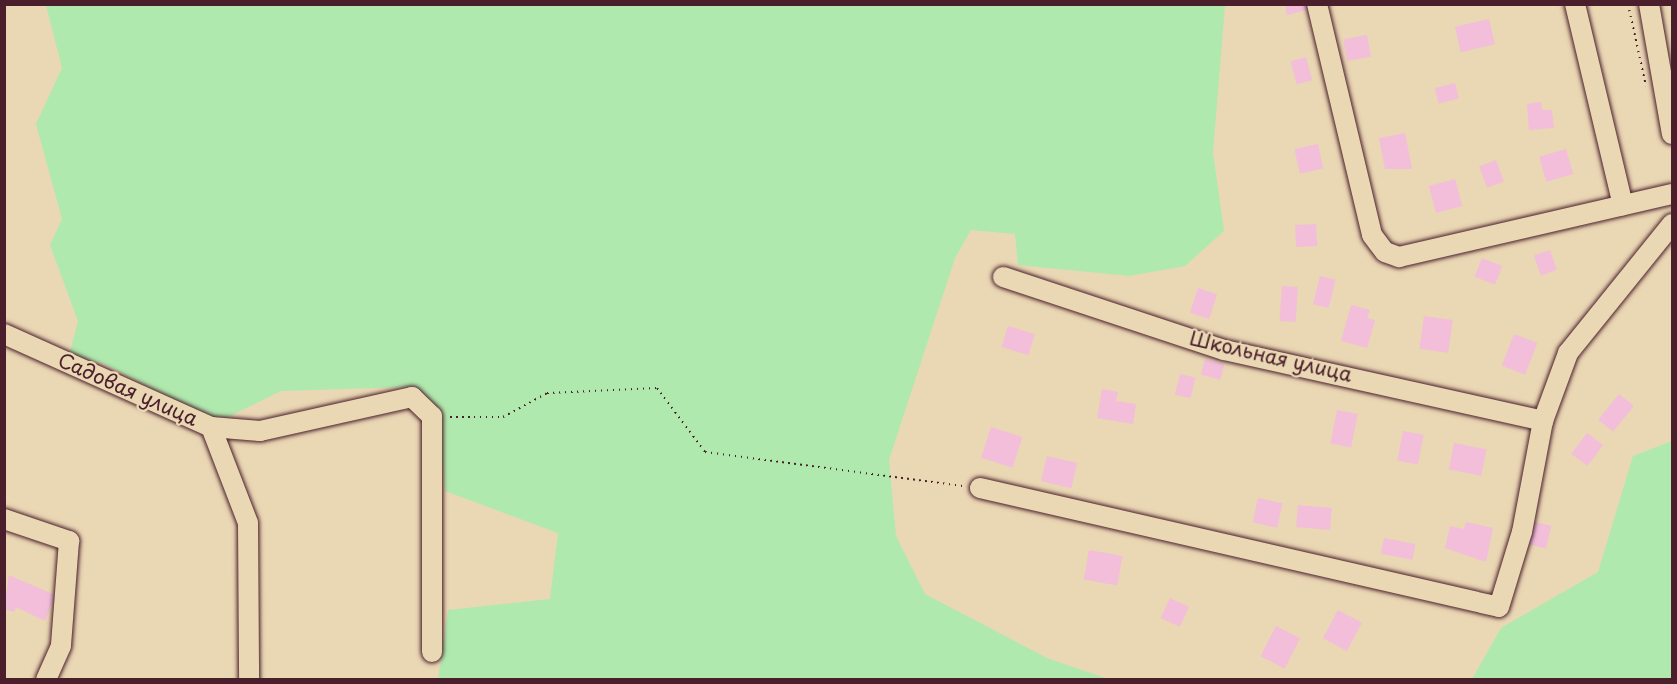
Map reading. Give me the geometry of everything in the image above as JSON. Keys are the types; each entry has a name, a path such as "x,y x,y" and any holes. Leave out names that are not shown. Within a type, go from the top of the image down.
{"street":[{"path":"1317,4 1372,235 1385,252 1398,257 1672,194"},
{"path":"1575,4 1623,205"},
{"path":"1649,4 1672,134"},
{"path":"980,488 1499,607 1522,532 1543,421 1568,353 1672,224"},
{"name":"Школьная улица","path":"1003,277 1224,350 1543,421"},
{"name":"Садовая улица","path":"4,334 211,427 248,523 249,680"},
{"path":"211,427 261,431 412,397 432,416 432,652"},
{"path":"4,519 69,541 61,646 46,680"}],"path":[{"path":"432,416 503,417 547,393 657,388 705,452 980,488"}],"green space":[{"path":"46,5 1225,5 1213,152 1224,231 1185,266 1129,276 1018,265 1015,234 971,230 955,258 889,460 896,536 925,594 1047,658 1108,679 438,679 448,610 550,599 558,533 445,491 438,416 409,387 281,391 218,422 104,364 69,356 78,321 50,245 62,219 36,124 62,68"},
{"path":"1672,441 1672,679 1472,679 1501,628 1598,572 1633,456"}],"building":[{"path":"1285,4 1312,4 1313,8 1287,15"},
{"path":"1489,19 1495,44 1461,52 1455,27"},
{"path":"1367,35 1371,57 1347,61 1343,39"},
{"path":"1306,57 1312,80 1297,84 1291,61"},
{"path":"1455,83 1459,99 1438,104 1435,88"},
{"path":"1541,102 1542,110 1552,110 1554,128 1529,130 1527,104"},
{"path":"1405,133 1412,169 1385,169 1379,138"},
{"path":"1318,144 1323,168 1300,173 1295,149"},
{"path":"1566,149 1573,174 1546,182 1539,157"},
{"path":"1496,160 1504,182 1487,188 1479,166"},
{"path":"1455,179 1462,206 1436,213 1429,186"},
{"path":"1316,224 1317,246 1296,247 1295,225"},
{"path":"1550,250 1557,270 1541,275 1534,256"},
{"path":"1482,258 1502,266 1495,285 1475,277"},
{"path":"1320,276 1336,280 1329,308 1313,304"},
{"path":"1282,286 1298,287 1296,322 1280,321"},
{"path":"1198,288 1217,294 1209,319 1190,313"},
{"path":"1351,305 1370,310 1367,318 1375,320 1367,348 1341,341"},
{"path":"1424,316 1453,320 1448,353 1419,349"},
{"path":"1008,326 1035,334 1028,355 1002,347"},
{"path":"1514,334 1537,343 1525,375 1502,366"},
{"path":"1205,359 1224,364 1220,380 1201,374"},
{"path":"1180,374 1196,378 1190,398 1175,394"},
{"path":"1102,389 1118,392 1116,401 1136,404 1133,424 1097,418"},
{"path":"1619,394 1634,406 1613,432 1598,420"},
{"path":"1337,410 1358,414 1351,447 1331,443"},
{"path":"991,427 1022,437 1012,468 981,457"},
{"path":"1403,431 1424,435 1418,464 1397,460"},
{"path":"1587,433 1603,445 1587,466 1571,454"},
{"path":"1454,443 1486,449 1481,476 1449,470"},
{"path":"1047,456 1077,463 1071,488 1041,481"},
{"path":"1258,498 1282,503 1277,528 1253,522"},
{"path":"1298,505 1332,508 1330,530 1296,527"},
{"path":"1531,521 1551,526 1546,548 1525,543"},
{"path":"1466,522 1493,528 1486,562 1445,548 1450,526 1464,529"},
{"path":"1384,538 1415,544 1412,560 1381,554"},
{"path":"1089,550 1122,556 1117,585 1084,580"},
{"path":"9,575 55,595 45,621 16,607 14,612 4,609"},
{"path":"1170,598 1189,607 1180,627 1161,618"},
{"path":"1338,610 1362,623 1347,651 1323,638"},
{"path":"1276,626 1300,638 1285,669 1261,656"}]}
